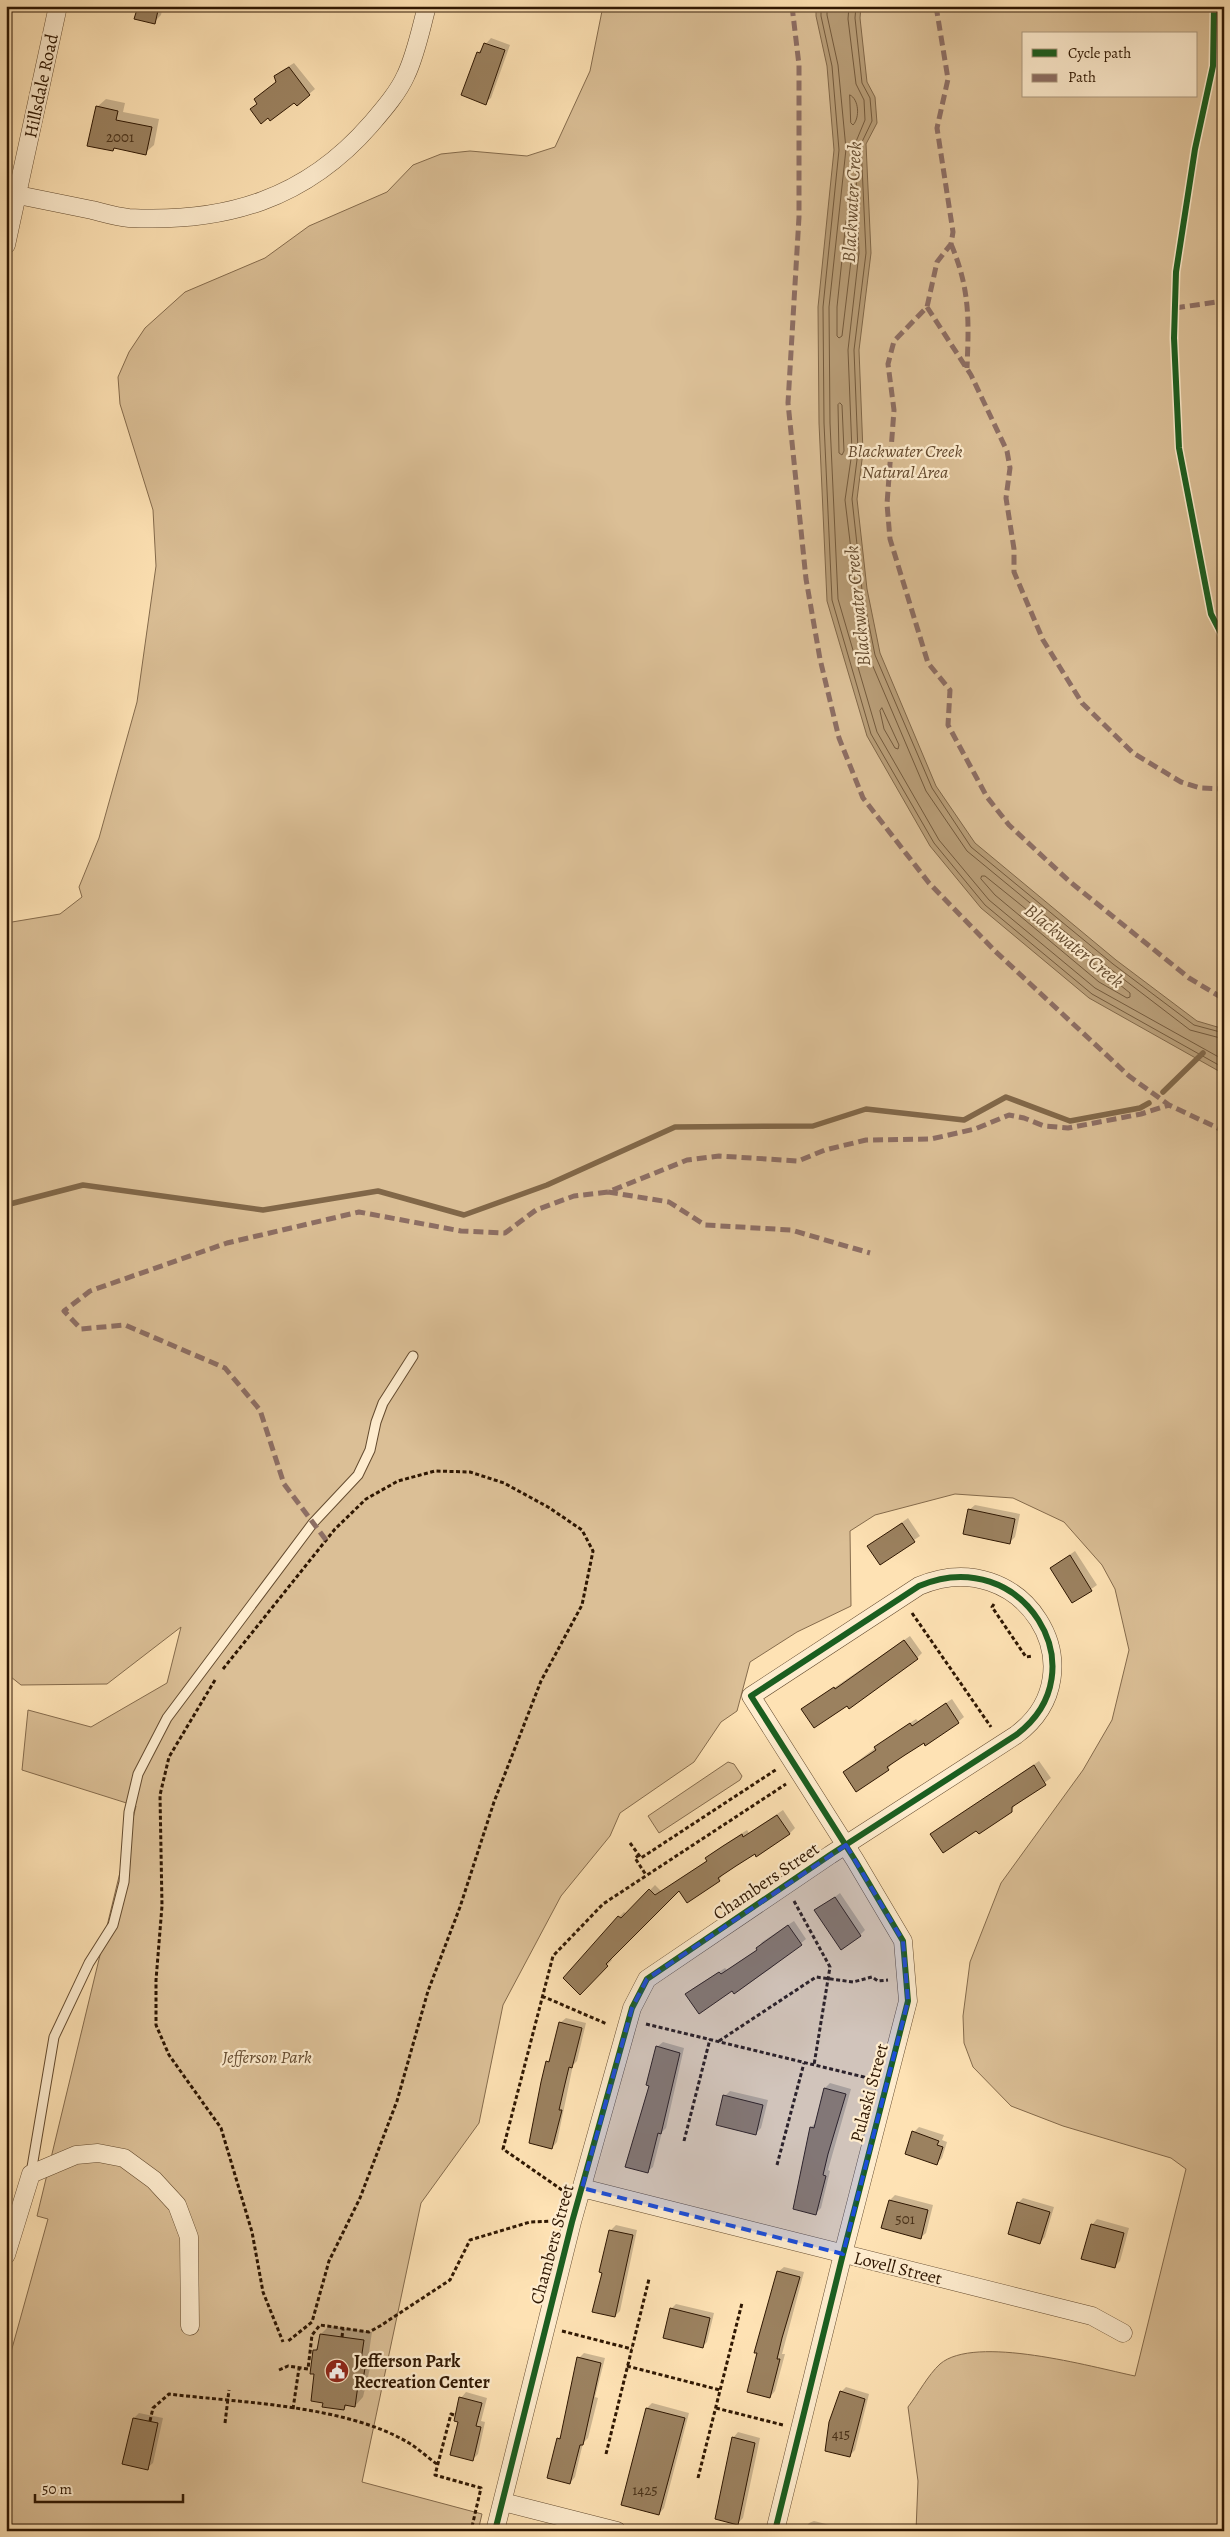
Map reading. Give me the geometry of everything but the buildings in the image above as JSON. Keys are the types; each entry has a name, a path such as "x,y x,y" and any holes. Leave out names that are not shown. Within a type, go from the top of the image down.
{"street":[{"name":"Hillsdale Road","path":"6,245 58,6"},
{"path":"18,195 127,218 170,218 215,215 254,205 290,191 325,167 357,140 384,109 406,75 428,6"},
{"name":"Chambers Street","path":"496,2531 572,2222 573,2190 632,2008 647,1979 846,1845 1028,1726 1044,1701 1051,1672 1049,1642 1036,1615 1026,1602 998,1583 966,1576 934,1580 919,1586 751,1696"},
{"name":"Pulaski Street","path":"751,1696 846,1845 904,1941 908,2001 775,2531"},
{"path":"6,2255 31,2174 76,2155 98,2153 124,2158 154,2180 177,2205 189,2237 190,2326"},
{"name":"Lovell Street","path":"573,2190 843,2254 1092,2316 1123,2333"},
{"path":"503,2502 617,2531"}],"lane":[{"path":"31,2174 54,2037 89,1963 113,1925 124,1882 129,1812 138,1774 168,1718 313,1523 358,1475 370,1450 376,1422 383,1403 413,1356"}],"path":[{"path":"435,1471 470,1472 504,1483 548,1507 582,1530 593,1551 590,1572 582,1605 541,1681 494,1802 460,1908 428,1991 397,2101 360,2198 329,2261 312,2322 285,2342 263,2292 248,2216 221,2128 169,2055 156,2025 156,1980 162,1906 160,1795 169,1757 193,1713 219,1675 335,1529 366,1499 398,1481 435,1471"},
{"path":"997,1600 992,1607 1026,1657 1036,1656"},
{"path":"910,1610 991,1727"},
{"path":"630,1843 641,1858 777,1769"},
{"path":"573,2190 503,2149 553,1956 603,1904 786,1784"},
{"path":"639,1855 635,1858 646,1875"},
{"path":"792,1897 830,1968 814,2065"},
{"path":"718,2042 816,1977 853,1982 872,1977 884,1982 893,1974"},
{"path":"542,1996 607,2024"},
{"path":"641,2022 864,2078 871,2084"},
{"path":"684,2141 710,2039"},
{"path":"777,2164 804,2062"},
{"path":"278,2370 288,2366 308,2369 312,2335 320,2326 369,2332 450,2280 470,2240 530,2222 558,2220"},
{"path":"606,2454 649,2279"},
{"path":"698,2478 742,2303"},
{"path":"342,2337 343,2329"},
{"path":"561,2331 632,2349"},
{"path":"627,2366 720,2390"},
{"path":"294,2409 299,2368"},
{"path":"225,2423 229,2390"},
{"path":"150,2421 153,2408 169,2394 328,2413 368,2426 409,2443 437,2464"},
{"path":"716,2408 786,2425"},
{"path":"454,2415 451,2414 435,2475 481,2488 471,2531"}],"highlighted area":[{"path":"846,1845 903,1941 908,2001 843,2254 582,2188 632,2008 647,1979"}],"green space":[{"path":"603,6 1224,6 1224,2531 916,2531 918,2481 908,2407 940,2364 957,2356 979,2352 1006,2352 1064,2360 1135,2376 1186,2169 1171,2158 1063,2126 1011,2106 973,2067 964,2043 963,2016 970,1962 1001,1883 1083,1770 1112,1720 1129,1650 1115,1589 1102,1565 1064,1522 1013,1498 955,1494 875,1515 850,1531 851,1606 797,1632 750,1662 737,1711 721,1722 694,1762 620,1813 610,1836 561,1896 503,2005 479,2123 421,2203 362,2482 482,2514 478,2531 6,2531 6,2370 48,2219 37,2216 136,1806 22,1770 28,1710 91,1727 167,1683 181,1627 107,1684 21,1685 6,1673 6,923 60,914 82,897 79,887 99,838 137,702 156,566 153,510 120,404 118,377 129,352 145,328 185,292 265,258 309,226 387,192 413,165 441,154 470,151 527,156 555,147 590,71"},
{"path":"728,1762 734,1764 742,1776 740,1780 659,1833 648,1816"}],"water":[{"name":"Blackwater Creek","path":"816,6 861,6 860,18 867,82 875,97 877,123 866,144 871,253 859,350 863,452 857,499 867,589 880,653 936,786 975,843 1116,960 1197,1021 1224,1029 1224,1074 1089,998 981,908 930,846 867,736 827,601 819,423 818,307 834,150 827,66 816,16"}],"waterway":[{"path":"1163,1092 1203,1053"},
{"path":"6,1205 83,1185 263,1210 378,1191 464,1215 547,1185 675,1127 813,1126 866,1109 964,1120 1006,1097 1070,1121 1140,1108 1149,1103"}],"marked path":[{"path":"792,6 799,65 799,217 788,403 806,579 820,659 839,738 863,798 929,883 995,951 1129,1076 1169,1105 1224,1131"},
{"path":"936,6 948,79 937,128 953,232 951,244 937,262 927,307 894,341 888,364 894,410 887,504 890,539 928,663 950,690 948,725 987,797 1009,825 1069,881 1189,978 1224,999"},
{"path":"951,244 962,276 967,305 967,368"},
{"path":"1175,308 1224,301"},
{"path":"927,307 971,375 1007,451 1010,468 1006,498 1014,549 1014,572 1043,640 1082,703 1133,753 1181,782 1200,788 1224,789"},
{"path":"326,1540 284,1484 260,1410 225,1368 125,1325 81,1329 64,1311 90,1291 227,1243 359,1212 461,1231 505,1233 536,1210 574,1196 608,1192 687,1160 719,1156 798,1161 825,1150 866,1140 931,1139 975,1129 1009,1115 1024,1118 1044,1126 1068,1128 1141,1114 1169,1105"},
{"path":"608,1192 669,1202 705,1225 791,1230 870,1253"}],"cycle path":[{"path":"1214,6 1213,66 1195,149 1176,272 1174,338 1179,448 1211,614 1224,639"},
{"path":"495,2531 572,2222 632,2008 647,1979 830,1855 1016,1735 1041,1708 1052,1679 1050,1648 1038,1620 1018,1597 990,1582 956,1577 919,1586 751,1696 855,1860 903,1941 908,2001 775,2531"}],"place":[{"name":"Jefferson Park Recreation Center","path":"337,2371"}],"park label":[{"name":"Blackwater Creek Natural Area","path":"905,461"},
{"name":"Jefferson Park","path":"267,2057"}]}
